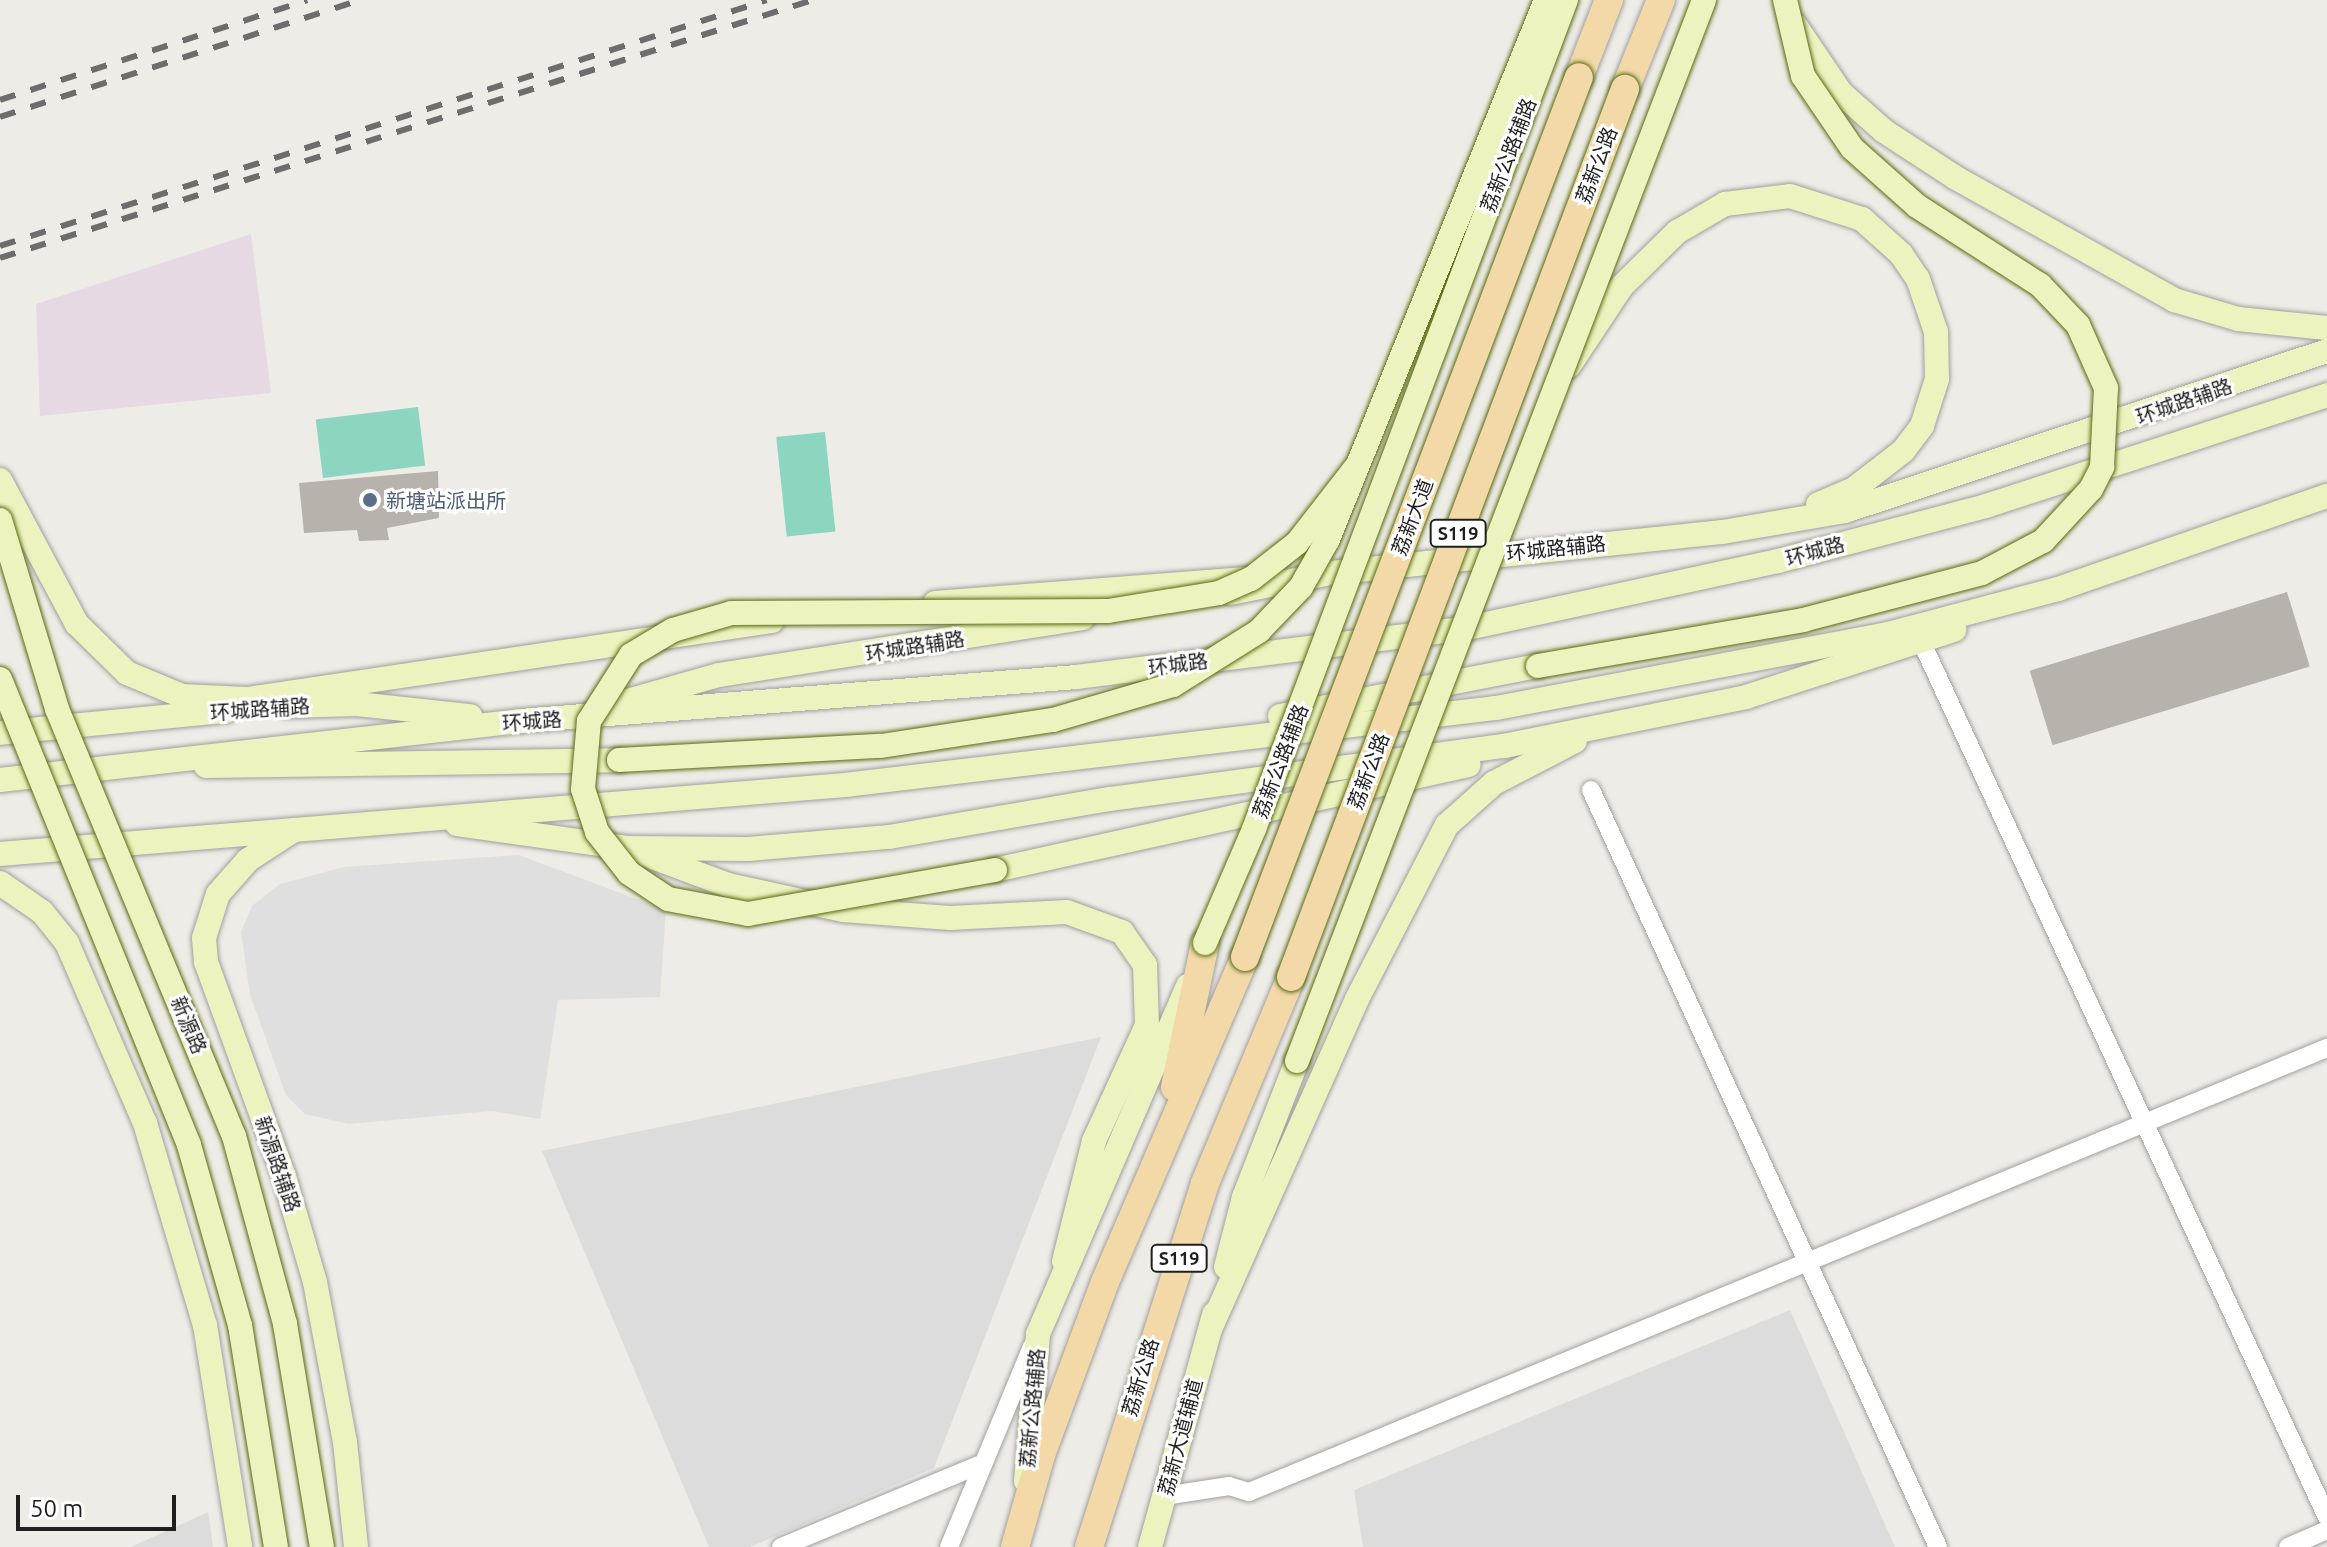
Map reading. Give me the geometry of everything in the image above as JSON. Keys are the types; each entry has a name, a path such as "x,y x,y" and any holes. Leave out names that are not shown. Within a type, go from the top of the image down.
{"main road":[{"path":"133,764 304,768 619,760 931,741 1067,717 1173,685 1233,651 1301,587 1357,466 1546,0"},
{"name":"荔新公路辅路","path":"1019,1536 1038,1334 1064,1261 1115,1160 1254,829 1566,0"},
{"name":"荔新大道","path":"1164,1137 1245,957 1609,0"},
{"name":"荔新公路","path":"1089,1547 1205,1183 1291,977 1661,0"},
{"path":"1211,1327 1244,1197 1704,0"},
{"path":"1786,0 1822,73 1862,113 1921,156 2174,300 2238,319 2327,328"},
{"path":"1170,746 1328,703 1831,614 1982,573 2043,541 2067,519 2102,467 2106,388 2078,325 2040,285 1917,206 1852,148 1803,76 1786,0"},
{"path":"1550,395 1622,286 1677,232 1725,204 1790,196 1862,219 1901,254 1918,279 1938,355 1922,426 1903,451 1854,489 1723,532"},
{"name":"环城路辅路","path":"581,717 719,675 1331,573 1723,532 1845,511 2327,351"},
{"name":"环城路","path":"0,780 520,721 1076,677 1468,628 1778,561 1986,506 2327,395"},
{"path":"1357,466 1315,523 1276,562 1219,593 1182,602 1108,611 761,611 702,619 662,635 631,655 599,697 582,767 597,832 647,888 697,908 748,914 995,870 1577,740 1636,721"},
{"path":"0,480 77,624 104,654 153,688 247,699 662,635 887,607 1331,573"},
{"path":"408,818 628,848 748,849 889,837 1636,721 1746,697 1922,643 2058,589 2327,496"},
{"name":"新源路","path":"0,520 57,709 234,1136 285,1324 322,1547"},
{"path":"0,854 408,818 845,785 1496,708 1759,662 2058,589"},
{"path":"0,679 154,1051 212,1217 240,1325 276,1547"},
{"name":"环城路辅路","path":"0,733 315,705 520,721"},
{"path":"1211,1327 1363,986 1447,825 1494,783 1577,740"},
{"name":"新源路辅路","path":"301,827 232,876 214,904 204,938 214,990 284,1176 315,1282 345,1442 356,1547"},
{"path":"628,848 728,885 843,910 950,918 1067,912 1122,932 1145,965 1150,1005 1094,1141 1064,1261"},
{"path":"0,883 42,912 67,943 145,1123 205,1325 240,1547"},
{"path":"1164,1137 1205,943"},
{"name":"S119","path":"1019,1536 1063,1393 1164,1137"},
{"name":"荔新大道辅道","path":"1150,1547 1211,1327"}],"street":[{"path":"1922,643 2327,1517"},
{"path":"1591,790 1938,1547"},
{"path":"1164,1496 1229,1486 1249,1492 2327,1048"},
{"path":"949,1547 979,1465 1038,1334"},
{"path":"781,1547 979,1465"},
{"path":"2288,1547 2327,1530"}],"shaded area":[{"path":"251,234 271,393 40,416 36,304"},
{"path":"519,855 666,910 660,997 558,1000 540,1119 492,1111 349,1124 305,1114 286,1095 250,995 241,932 252,906 280,884 344,867"},
{"path":"1101,1037 934,1468 750,1547 709,1547 542,1151"},
{"path":"1790,1310 1895,1547 1363,1547 1354,1490"},
{"path":"208,1512 213,1547 131,1547"}],"green space":[{"path":"418,407 425,466 323,478 316,420"},
{"path":"825,432 835,531 787,537 776,437"}],"building":[{"name":"新塘站派出所","path":"438,471 439,518 387,528 389,540 359,541 357,530 304,533 299,483"},
{"path":"2287,592 2310,667 2053,745 2030,671"}],"railway":[{"path":"0,100 307,0"},
{"path":"0,117 361,0"},
{"path":"0,246 767,0"},
{"path":"0,258 813,0"}],"place":[{"name":"新塘站派出所","path":"370,500"}]}
